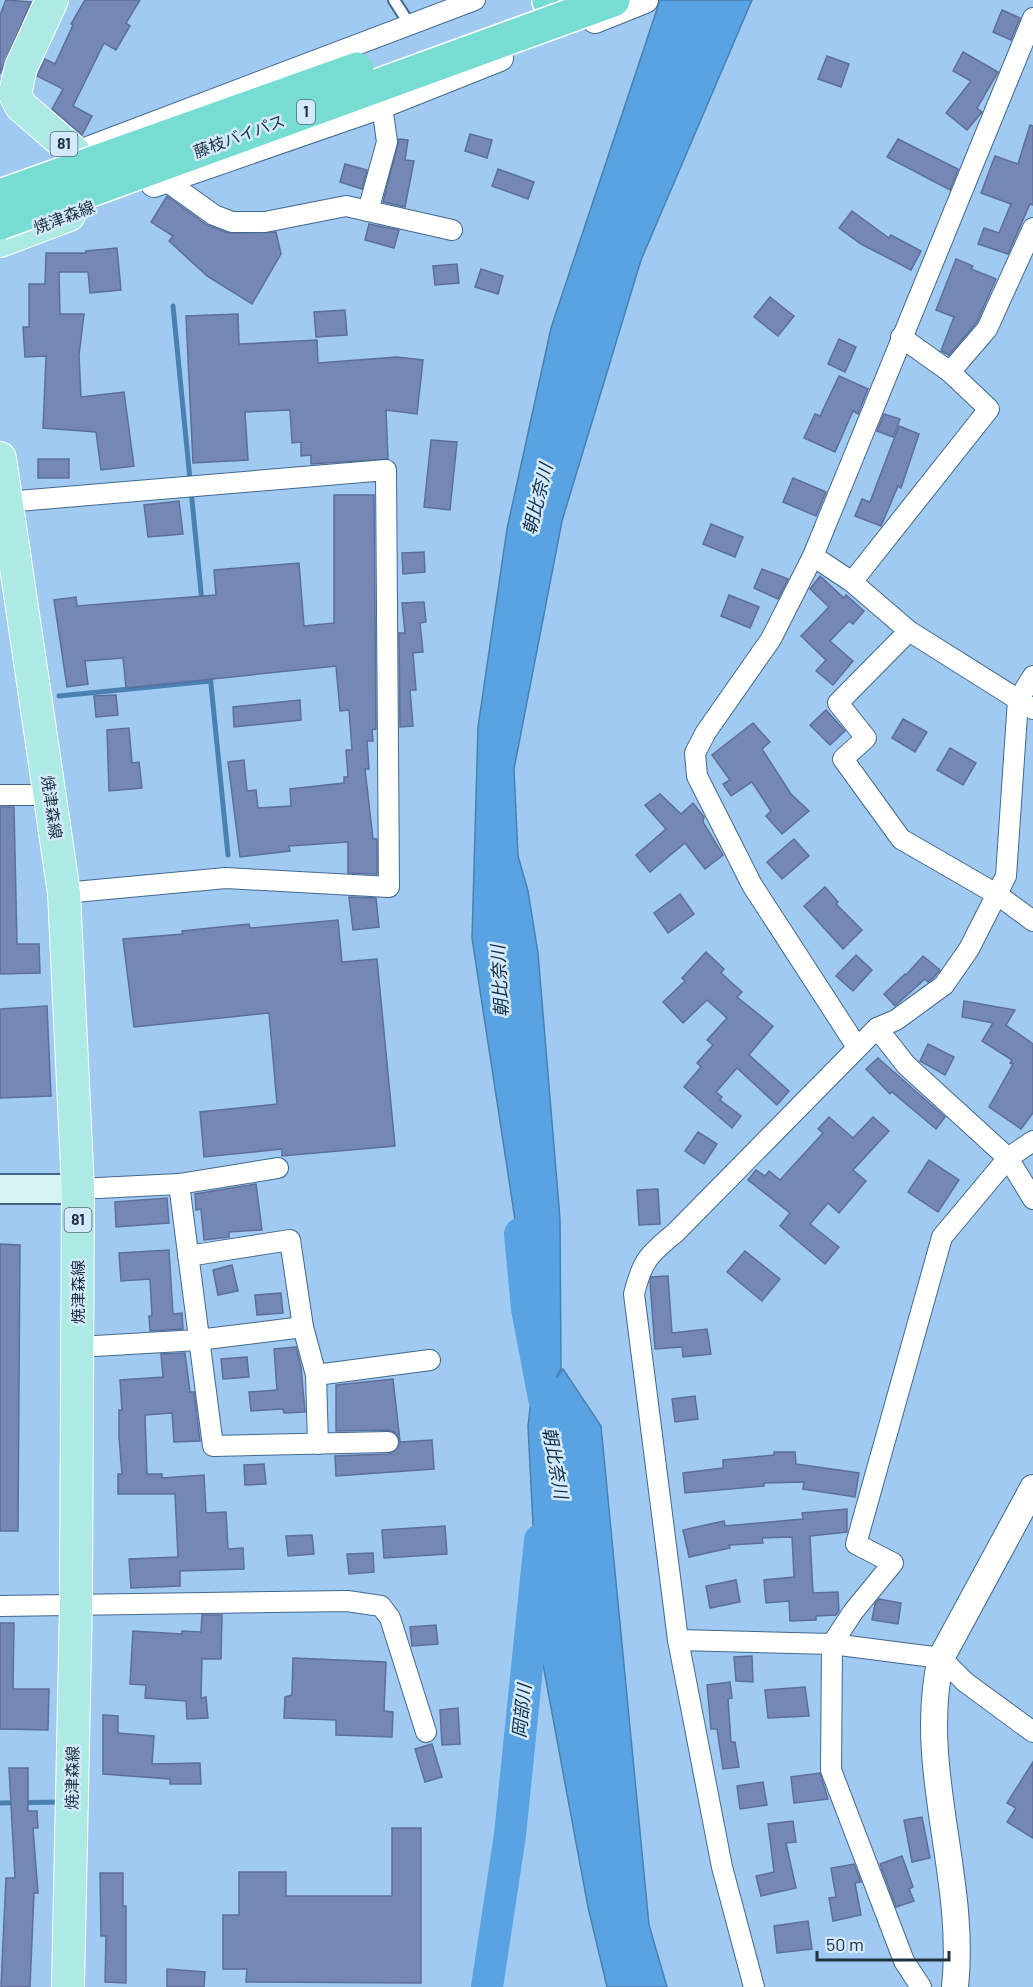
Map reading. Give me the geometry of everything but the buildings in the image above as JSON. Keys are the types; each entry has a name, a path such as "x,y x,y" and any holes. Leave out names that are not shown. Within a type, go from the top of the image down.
{"highway":[{"name":"藤枝バイパス","path":"0,196 553,0"},
{"name":"藤枝バイパス","path":"0,223 613,0"}],"main road":[{"name":"焼津森線","path":"0,241 104,202 74,152 21,106 15,94 21,67 52,0"},
{"name":"焼津森線","path":"0,458 64,893 78,1189 76,1602 68,1987"},
{"path":"0,1190 78,1189"}],"street":[{"path":"74,152 475,0"},
{"path":"104,202 382,105 645,0"},
{"path":"857,1047 752,885 697,776 695,753 706,732 771,639 813,556 1033,18"},
{"path":"368,211 387,142 382,105"},
{"path":"165,180 214,215 232,222 265,222 346,206 452,231"},
{"path":"950,372 987,329 1033,228"},
{"path":"852,582 989,409 950,372 901,337"},
{"path":"6,502 386,470 388,887 226,878 64,893"},
{"path":"813,556 852,582 909,631 1026,705"},
{"path":"909,631 838,703 866,738 843,759 901,839 998,895 1033,921"},
{"path":"754,1987 722,1867 678,1640 634,1294 640,1269 649,1254 675,1233 877,1028 896,1020 944,985 969,949 1006,876 1026,705 1033,676"},
{"path":"0,795 42,795 51,801"},
{"path":"877,1028 906,1065 1008,1158 1033,1199"},
{"path":"921,1987 904,1961 831,1770 832,1644 853,1612 893,1563 856,1544 942,1237 1008,1158 1033,1141"},
{"path":"78,1189 179,1184 278,1168"},
{"path":"179,1184 213,1446 388,1442"},
{"path":"188,1256 290,1240 303,1327 316,1375 318,1444"},
{"path":"78,1347 198,1340 303,1327"},
{"path":"316,1375 430,1360"},
{"path":"955,1987 955,1931 932,1712 941,1658 1033,1488"},
{"path":"0,1605 76,1602 347,1601 381,1606 390,1618 426,1732"},
{"path":"678,1640 832,1644 941,1658 965,1682 1033,1732"}],"lane":[{"path":"394,0 410,25"}],"water":[{"path":"660,0 752,0 641,260 562,521 514,769 518,856 528,891 538,953 560,1219 561,1369 554,1381 563,1369 601,1426 649,1925 667,1987 607,1987 588,1907 539,1643 528,1426 536,1357 472,938 478,727 507,529 551,328"}],"waterway":[{"path":"173,306 202,602"},
{"path":"210,674 228,855"},
{"path":"59,696 210,681"},
{"name":"朝比奈川","path":"520,1234 527,1309 544,1398"},
{"name":"岡部川","path":"487,1987 510,1835 540,1540"},
{"path":"0,1803 61,1802"}]}
